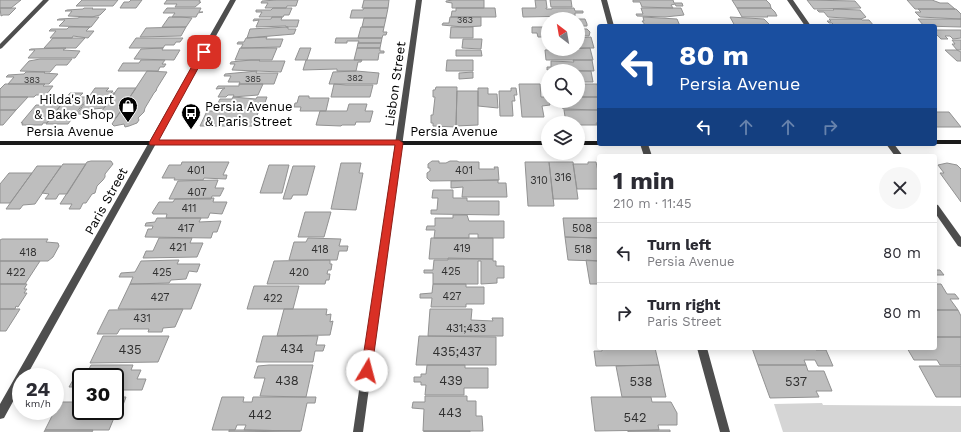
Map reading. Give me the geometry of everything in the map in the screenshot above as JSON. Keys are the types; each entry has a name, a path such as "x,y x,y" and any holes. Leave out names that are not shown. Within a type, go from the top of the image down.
{"street":[{"path":"0,47 46,0"},
{"name":"Paris Street","path":"0,414 232,0"},
{"name":"Lisbon Street","path":"358,432 419,0"},
{"path":"604,0 610,24"},
{"path":"790,0 807,24"},
{"path":"937,142 961,142"},
{"name":"Persia Avenue","path":"0,143 541,143"},
{"path":"585,143 597,143"},
{"path":"937,210 961,244"},
{"path":"703,350 725,432"}],"shaded area":[{"path":"822,403 823,405 961,406 961,432 783,432 774,404"}],"building":[{"path":"0,0 21,0 11,8 0,8"},
{"path":"82,0 118,0 113,6 76,6"},
{"path":"131,0 142,0 136,8 120,8 124,2 129,2"},
{"path":"167,0 200,0 199,2 201,2 195,7 175,7 177,4 164,4"},
{"path":"298,0 296,6 287,6 286,8 265,8 268,3 261,3 262,1"},
{"path":"364,0 389,0 388,8 362,8"},
{"path":"484,0 484,8 452,8 452,3 446,1"},
{"path":"535,0 546,0 546,9 574,8 575,11 583,12 541,12 541,17 523,17 522,8 536,8"},
{"path":"550,0 571,0 572,7 551,7"},
{"path":"633,0 673,0 674,3 682,3 683,6 676,6 675,4 671,5 673,8 642,7 640,2 633,2"},
{"path":"732,0 766,0 770,4 771,8 737,8"},
{"path":"807,0 855,1 861,8 814,9"},
{"path":"907,0 932,0 940,3 948,3 955,9 915,9"},
{"path":"0,8 16,8 9,15 1,16"},
{"path":"84,8 106,9 100,15 92,17 68,16 72,11 65,11"},
{"path":"167,8 201,8 199,12 203,12 198,13 196,17 172,17 175,13 163,13"},
{"path":"273,8 292,8 289,15 284,15 283,17 259,17 262,12 256,12 256,10 271,10"},
{"path":"364,8 388,8 386,18 350,18 352,10 363,10"},
{"path":"456,8 495,8 496,17 451,17 452,11 456,11"},
{"path":"641,8 681,8 684,15 665,17 637,16 636,14 643,14"},
{"path":"737,8 771,8 777,16 742,17"},
{"path":"833,9 860,10 866,17 861,19 828,17 824,12 819,12 817,10 834,10"},
{"path":"918,9 956,9 961,14 961,19 920,17 915,12 921,12"},
{"path":"99,17 91,27 59,26 65,20 57,20 78,18"},
{"path":"169,17 192,18 186,27 162,27"},
{"path":"272,17 282,17 281,20 299,20 297,27 256,27 259,20 253,21 254,19 271,19"},
{"path":"450,17 481,17 481,26 463,27 442,25 443,23 449,23"},
{"path":"643,17 677,19 679,24 644,24 642,21 644,21"},
{"path":"730,17 764,19 769,24 734,24"},
{"path":"364,18 386,18 384,27 362,27"},
{"path":"829,19 861,19 869,20 872,24 833,24 827,21 831,21"},
{"path":"918,19 961,19 961,27 937,26 937,24 922,24"},
{"path":"69,27 90,27 86,31 94,31 88,38 73,36 72,38 50,38 56,31 49,31 51,29 67,29"},
{"path":"186,27 181,36 140,37 146,28"},
{"path":"288,27 288,29 296,29 294,34 247,38 250,29"},
{"path":"361,27 384,27 383,32 387,32 382,38 358,38"},
{"path":"451,27 473,27 473,38 450,38"},
{"path":"532,27 541,27 541,37 538,37 537,33 532,33"},
{"path":"585,29 590,32 589,36 585,36"},
{"path":"937,30 961,30 961,38 953,39 950,36 945,36 948,39 941,39 937,35"},
{"path":"267,37 266,39 283,39 280,47 241,48 243,44 237,44 238,42 244,42 246,38"},
{"path":"585,37 591,37 594,48 585,48"},
{"path":"53,38 85,38 76,48 44,48"},
{"path":"136,38 183,38 180,42 176,42 174,45 165,45 163,48 129,48"},
{"path":"336,38 382,38 381,43 358,43 359,41 347,41 347,43 335,43"},
{"path":"463,39 482,39 481,49 462,48"},
{"path":"952,40 961,40 961,50 957,50 952,44 955,44"},
{"path":"358,43 381,43 380,48 357,48"},
{"path":"66,48 63,50 80,51 75,58 28,58 35,50 29,50 31,49"},
{"path":"163,48 162,50 180,50 174,60 134,59 141,49"},
{"path":"240,48 277,48 272,60 235,60"},
{"path":"300,48 311,48 307,60 295,60"},
{"path":"357,48 380,48 380,51 384,51 384,53 379,53 378,60 354,60"},
{"path":"585,48 590,48 593,60 546,60 546,56 585,56"},
{"path":"456,50 481,50 482,56 456,56"},
{"path":"945,50 957,50 961,52 961,61 957,61"},
{"path":"40,59 72,59 67,65 56,65 50,72 20,71 29,61"},
{"path":"141,60 165,60 162,64 166,64 164,67 160,67 158,71 118,71 123,63 139,63"},
{"path":"251,60 285,61 281,72 232,70 235,64 230,64 231,62"},
{"path":"306,60 362,60 361,62 358,62 356,71 337,71 337,69 303,70"},
{"path":"447,60 473,60 473,71 446,71"},
{"path":"573,60 592,60 594,71 585,71 585,64 551,64 551,61 574,62"},
{"path":"147,71 167,72 144,112 138,118 139,120 137,123 125,127 124,124 114,126 112,124"},
{"path":"257,71 256,73 278,73 274,84 239,84 240,82 228,82 231,76 224,76 225,74"},
{"path":"356,71 379,73 377,84 329,84 333,72"},
{"path":"585,71 591,71 593,82 585,82"},
{"path":"26,72 58,74 49,84 8,84 14,77 6,77 8,75 24,74"},
{"path":"473,72 473,78 459,79 459,73"},
{"path":"5,84 45,84 43,86 53,86 46,95 36,95 34,97 0,97 0,89"},
{"path":"239,84 263,84 258,95 233,97 234,95 228,95 226,97 218,97 225,88 216,89 218,86 239,86"},
{"path":"334,84 373,85 370,97 331,97"},
{"path":"519,84 540,84 541,108 542,108 544,116 522,117"},
{"path":"585,84 597,84 597,97 585,97"},
{"path":"436,87 457,87 456,127 433,126 433,123 431,123 431,115 433,115 435,97 433,97 433,90 435,90"},
{"path":"95,88 109,88 106,91 113,91 111,93 115,93 104,108 94,109 91,114 77,114"},
{"path":"118,88 136,88 116,118 97,118"},
{"path":"478,88 488,88 488,94 497,94 498,108 478,106"},
{"path":"511,88 516,88 517,95 514,95 515,101 512,101 513,116 500,116 499,91 511,91"},
{"path":"457,91 478,91 478,125 456,126"},
{"path":"70,93 83,93 79,97 88,97 68,124 46,124"},
{"path":"299,96 309,96 309,98 329,98 326,111 300,111 301,107 294,107"},
{"path":"0,97 28,97 16,110 0,110"},
{"path":"233,97 256,99 257,97 267,97 263,108 253,109 252,111 227,111 228,109 215,109 220,99 232,99"},
{"path":"585,97 597,97 597,110 563,109 585,108"},
{"path":"349,104 367,104 365,111 373,111 370,122 356,122 355,125 341,126 316,125 320,111 347,111"},
{"path":"36,105 61,105 47,123 43,123 42,125 22,125 23,123 21,123"},
{"path":"0,110 16,110 3,125 0,125"},
{"path":"564,110 597,110 597,125 585,125 585,116 565,116"},
{"path":"207,111 259,111 252,126 200,126"},
{"path":"937,112 949,112 961,127 937,127"},
{"path":"111,161 113,164 105,174 103,180 97,186 95,193 92,194 86,203 83,203 80,209 69,209 72,204 60,204 87,162"},
{"path":"432,161 439,161 439,163 446,163 450,161 479,162 479,169 495,169 494,167 498,167 499,180 430,181 427,178 427,173 430,171 428,164"},
{"path":"182,162 229,162 223,175 227,175 226,179 204,178 203,180 174,180 175,178 162,178 169,165 181,165"},
{"path":"525,162 549,162 554,206 528,206"},
{"path":"549,162 573,162 578,199 553,199"},
{"path":"588,162 596,162 597,189 577,189 573,164 588,164"},
{"path":"341,163 361,163 359,173 363,173 356,210 331,209"},
{"path":"947,163 957,165 961,169 961,202 940,173 944,173 938,165"},
{"path":"63,164 86,164 67,194 59,194 56,199 45,199 49,194 42,193"},
{"path":"269,165 289,165 282,193 260,193"},
{"path":"37,166 61,166 35,204 23,205 20,209 6,209"},
{"path":"293,166 315,166 307,195 293,195 291,199 283,199"},
{"path":"9,173 32,173 10,203 0,203 0,184"},
{"path":"218,180 215,188 224,188 220,196 212,196 211,199 169,199 178,181"},
{"path":"498,180 498,183 506,183 507,197 462,197 463,187 451,188 451,181"},
{"path":"433,190 453,190 453,198 467,198 467,201 499,201 499,215 431,214 431,210 437,210 438,198 432,198"},
{"path":"214,198 213,202 227,202 222,214 210,213 208,218 166,218 167,214 152,213 159,202 173,202 175,199"},
{"path":"305,212 331,212 324,237 298,237"},
{"path":"453,215 467,215 469,221 504,221 504,238 478,238 478,234 469,234 469,238 434,238 435,230 426,230 427,226 435,226 435,218 453,218"},
{"path":"157,218 201,218 199,222 221,221 217,232 213,232 211,238 145,237 148,229 152,229 153,226 145,226 146,223 155,222"},
{"path":"563,218 597,218 597,238 565,237"},
{"path":"565,237 597,238 597,261 568,260"},
{"path":"159,238 192,238 190,243 203,243 197,257 143,258 146,251 153,251"},
{"path":"308,238 341,239 339,246 348,246 347,251 339,251 337,260 289,260 294,242 306,242"},
{"path":"431,238 493,238 493,259 429,259"},
{"path":"48,239 46,242 58,243 59,246 53,257 48,261 0,261 0,240"},
{"path":"448,258 493,259 493,261 496,261 496,266 504,266 504,278 497,278 497,283 481,284 481,261 478,261 478,284 433,284 433,273 424,273 424,270 433,270 434,260 448,260"},
{"path":"179,260 177,264 200,264 197,272 189,271 186,279 171,280 169,283 130,284 133,277 119,277 121,273 135,272 141,261"},
{"path":"330,260 330,264 332,264 331,270 328,270 327,274 330,274 329,280 326,280 325,284 267,284 274,261"},
{"path":"586,260 597,261 597,284 590,284"},
{"path":"0,261 40,261 25,284 0,284"},
{"path":"937,270 940,270 944,275 937,275"},
{"path":"0,284 27,284 24,289 27,289 24,293 27,293 18,307 16,306 15,309 0,309"},
{"path":"130,284 201,284 191,309 118,309"},
{"path":"433,284 466,284 466,287 484,287 484,304 466,304 466,307 431,307 432,298 420,298 420,294 432,293"},
{"path":"937,284 941,284 947,294 955,294 959,299 950,299 958,310 937,310"},
{"path":"254,286 299,286 293,309 247,309"},
{"path":"0,309 20,309 6,331 0,331"},
{"path":"183,309 175,327 163,328 162,332 148,332 149,329 120,329 117,334 97,334 109,310"},
{"path":"284,309 327,309 326,315 331,314 330,322 333,321 330,335 277,336"},
{"path":"430,309 472,309 471,320 493,321 492,318 503,318 503,336 428,336"},
{"path":"937,310 958,310 961,316 961,337 937,337"},
{"path":"103,336 169,336 158,362 90,363"},
{"path":"263,336 318,336 316,345 325,345 323,351 315,351 313,362 256,362"},
{"path":"419,336 496,337 496,365 416,365"},
{"path":"937,337 961,337 961,365 940,365 937,360 914,360 908,350 937,350"},
{"path":"655,350 659,365 596,366 594,351"},
{"path":"753,350 826,350 833,366 818,366 815,360 804,360 806,365 758,365"},
{"path":"91,365 133,365 131,370 141,370 137,379 146,379 142,390 124,390 124,368 90,368"},
{"path":"313,365 306,397 260,396 265,378 254,378 258,366"},
{"path":"427,365 465,365 465,368 488,368 488,388 464,388 464,395 425,395 426,385 421,385 421,382 414,382 414,377 421,377 421,374 426,374"},
{"path":"659,365 666,397 622,397 616,366"},
{"path":"758,365 806,365 808,371 824,371 832,391 816,391 819,397 770,398"},
{"path":"919,366 961,366 961,397 936,397"},
{"path":"425,396 467,396 467,401 476,401 476,416 482,416 483,431 423,431 424,409 412,408 413,402 425,402"},
{"path":"222,397 244,397 243,402 252,402 253,397 316,397 315,403 307,403 301,431 244,430 246,425 237,425 235,430 212,430"},
{"path":"591,397 651,397 652,402 671,402 677,413 677,425 658,425 659,430 595,431"},
{"path":"64,402 72,402 72,420 113,420 109,430 45,430 50,420 64,420"},
{"path":"45,430 93,430 92,432 44,432"},
{"path":"229,430 244,430 300,431 229,432"},
{"path":"670,430 670,432 628,432 628,431"},
{"path":"470,431 470,432 424,432"}],"place":[{"name":"Hilda's Mart & Bake Shop","path":"128,123"},
{"name":"Persia Avenue & Paris Street","path":"191,130"}],"route":[{"path":"204,52 153,143 399,143 367,371"}]}
